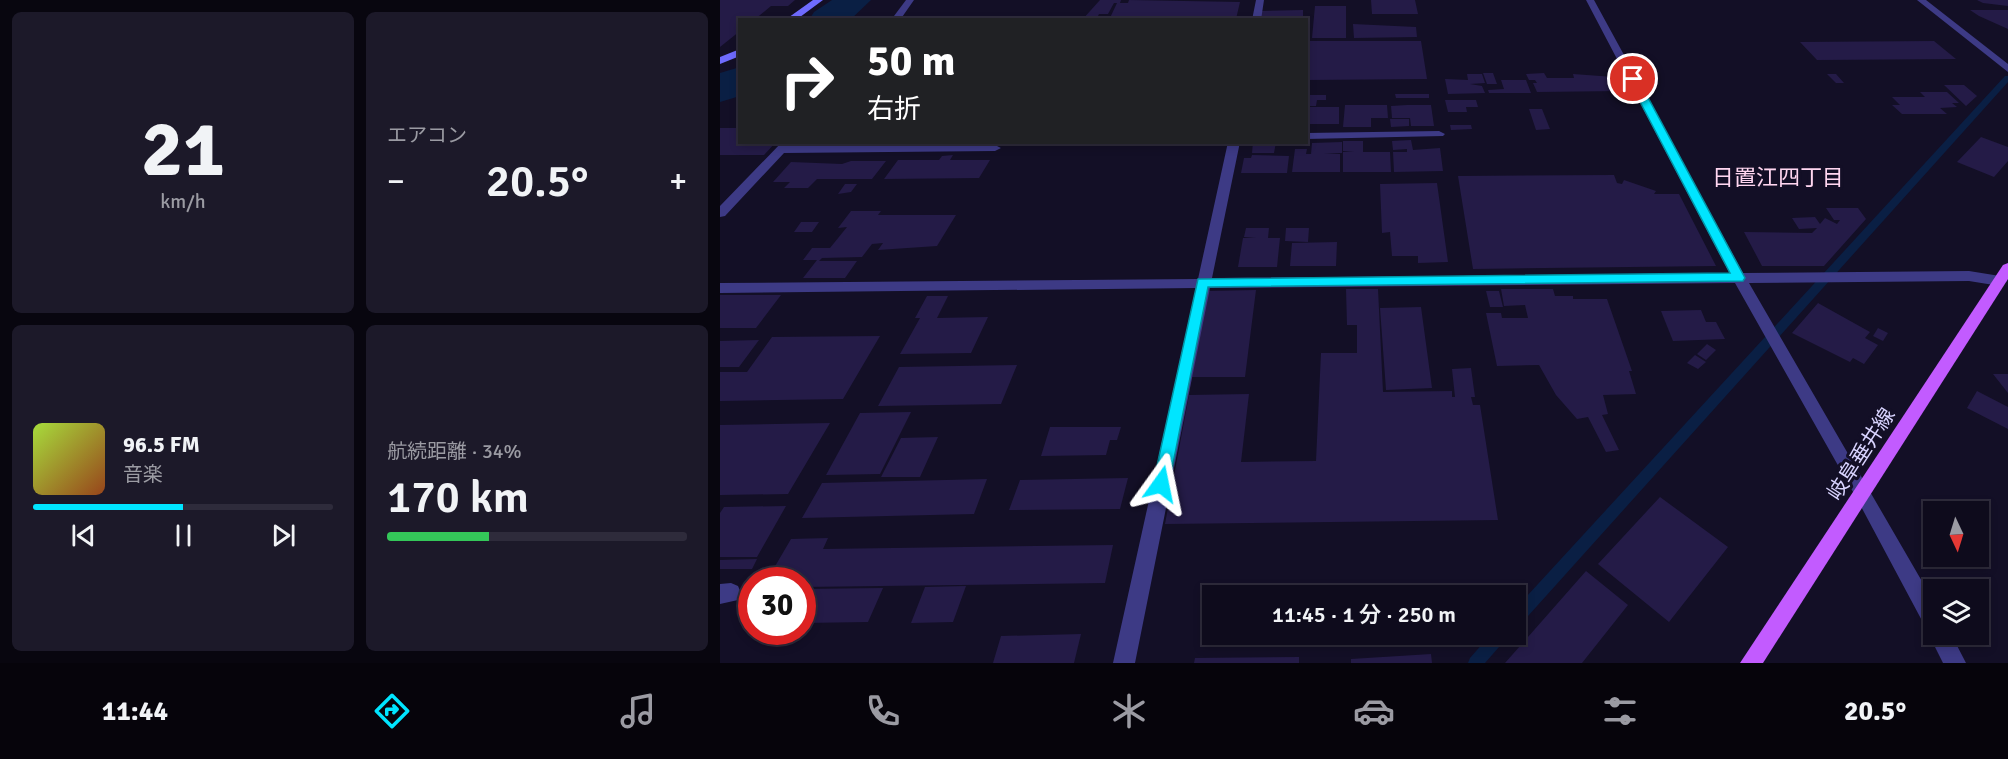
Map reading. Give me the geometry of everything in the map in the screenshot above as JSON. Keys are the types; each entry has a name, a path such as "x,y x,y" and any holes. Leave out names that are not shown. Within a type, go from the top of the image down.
{"main road":[{"name":"岐阜垂井線","path":"1751,663 2004,274"}],"street":[{"path":"792,18 819,0"},
{"path":"896,18 910,0"},
{"path":"1256,18 1260,0"},
{"path":"1590,0 1739,278 1863,493 1923,604"},
{"path":"1921,0 2008,69"},
{"path":"720,61 738,53"},
{"path":"1308,136 1439,134"},
{"path":"1124,663 1234,144"},
{"path":"720,213 786,146 995,148"},
{"path":"720,288 2004,274"},
{"path":"1945,645 1955,663"}],"building":[{"path":"720,0 795,0 788,6 771,6 756,18 738,18 738,33 720,47"},
{"path":"1100,0 1121,0 1120,3 1128,3 1129,0 1240,2 1236,18 1110,18 1117,3 1114,3 1108,14 1099,14 1097,18 1084,18"},
{"path":"1371,0 1415,0 1418,14 1372,14"},
{"path":"1977,0 2008,0 2008,6 1983,3"},
{"path":"1315,6 1346,6 1346,38 1312,38"},
{"path":"1303,10 1303,18 1259,18 1261,11"},
{"path":"1970,10 2008,10 2008,29 1979,16"},
{"path":"1353,24 1416,27 1417,37 1354,38"},
{"path":"1308,41 1421,41 1427,79 1308,80"},
{"path":"1934,41 1956,59 1817,60 1800,42"},
{"path":"1483,73 1493,73 1497,84 1487,84"},
{"path":"1544,73 1547,78 1574,78 1573,74 1614,77 1621,91 1537,92 1533,83 1537,83 1535,80 1529,80 1526,74"},
{"path":"1467,74 1482,74 1485,83 1470,84 1482,86 1485,93 1448,94 1445,79 1468,80"},
{"path":"1827,74 1836,74 1844,83 1836,83"},
{"path":"1501,80 1526,80 1531,93 1489,93 1488,90 1504,89"},
{"path":"1944,85 1964,85 1977,96 1966,106"},
{"path":"1920,92 1947,92 1959,103 1952,103 1957,107 1940,108 1947,114 1902,114 1892,105 1900,105 1892,97 1925,97"},
{"path":"1395,94 1429,94 1429,98 1396,98"},
{"path":"1308,95 1326,95 1326,100 1317,100 1316,106 1308,106"},
{"path":"1445,100 1476,100 1478,107 1466,107 1467,112 1448,112"},
{"path":"1345,105 1387,105 1388,118 1371,118 1371,127 1343,127"},
{"path":"1431,105 1434,126 1411,126 1410,118 1392,118 1391,106"},
{"path":"1308,107 1339,107 1339,124 1308,124"},
{"path":"1529,109 1542,109 1550,129 1536,130"},
{"path":"1390,119 1409,119 1409,126 1391,127"},
{"path":"1450,125 1471,125 1472,129 1451,130"},
{"path":"720,128 738,128 738,144 774,144 764,155 720,155"},
{"path":"1981,137 2008,147 2008,161 1994,177 1957,162"},
{"path":"1411,140 1413,150 1440,148 1443,171 1394,172 1393,152 1407,152 1407,149 1393,150 1392,141"},
{"path":"1343,141 1363,141 1363,152 1390,152 1391,172 1343,172 1343,152 1354,152 1343,151"},
{"path":"1342,142 1342,153 1324,153 1340,154 1340,172 1292,172 1295,149 1307,149 1306,154 1311,154 1312,143"},
{"path":"1253,144 1276,144 1274,153 1252,153"},
{"path":"953,155 950,160 990,160 979,178 884,179 898,160 939,160 942,156"},
{"path":"1252,155 1289,156 1287,173 1241,173 1244,158 1251,158"},
{"path":"851,161 886,161 872,179 817,179 808,188 784,188 790,182 773,182 791,162 842,164"},
{"path":"1614,175 1617,183 1622,184 1624,180 1656,191 1654,194 1679,194 1716,266 1473,269 1458,176"},
{"path":"1437,183 1448,262 1418,263 1418,256 1392,256 1390,232 1382,233 1380,184"},
{"path":"845,184 857,184 851,192 838,194"},
{"path":"1826,208 1858,208 1866,219 1824,266 1762,266 1744,232 1812,233 1817,228 1799,229 1792,218 1815,217 1820,224 1825,218 1837,224 1840,220 1834,220"},
{"path":"851,211 881,211 878,215 956,215 937,246 878,250 883,243 872,244 862,257 822,258 819,261 857,261 845,278 803,278 817,260 803,260 812,248 830,248 847,227 838,228"},
{"path":"801,222 819,222 812,232 794,232"},
{"path":"1246,228 1269,228 1268,238 1280,238 1277,267 1238,267 1243,238 1256,238 1244,237"},
{"path":"1286,228 1309,228 1308,242 1285,241"},
{"path":"1337,242 1336,266 1290,266 1292,243"},
{"path":"1346,289 1378,289 1383,392 1452,391 1452,397 1455,397 1452,369 1471,368 1475,397 1471,397 1473,405 1480,405 1498,520 1165,524 1189,395 1249,394 1241,462 1316,461 1321,353 1357,353 1357,325 1347,325"},
{"path":"1501,289 1553,289 1555,296 1573,296 1573,299 1607,299 1632,371 1629,371 1636,394 1603,395 1608,414 1602,415 1619,450 1606,452 1588,417 1577,419 1556,395 1539,365 1497,366 1486,313 1501,313 1502,318 1528,318 1525,305 1504,306"},
{"path":"1256,290 1245,377 1192,377 1208,291"},
{"path":"1486,291 1499,291 1503,307 1490,307"},
{"path":"720,295 781,295 756,328 720,328"},
{"path":"927,296 948,296 937,318 988,317 971,353 900,354 920,318 915,318"},
{"path":"1818,303 1870,332 1865,338 1878,345 1864,364 1853,358 1850,362 1792,333"},
{"path":"1421,307 1432,388 1386,390 1380,308"},
{"path":"1701,310 1706,322 1716,322 1725,339 1673,341 1661,311"},
{"path":"1878,328 1888,333 1883,341 1873,336"},
{"path":"880,336 843,399 720,401 720,372 747,372 772,337"},
{"path":"759,340 739,367 720,367 720,341"},
{"path":"1707,344 1716,350 1706,360 1697,354"},
{"path":"1695,355 1706,362 1698,369 1687,363"},
{"path":"1017,365 1001,404 878,406 899,367"},
{"path":"1993,374 2008,374 2008,393"},
{"path":"1977,391 2008,407 2008,429 1967,408"},
{"path":"911,412 880,474 826,475 860,413"},
{"path":"830,423 788,494 720,495 720,425"},
{"path":"1050,427 1121,427 1117,440 1110,440 1106,455 1041,456"},
{"path":"938,437 920,477 881,477 901,438"},
{"path":"1128,478 1120,509 1009,510 1020,480"},
{"path":"987,479 974,514 802,518 822,483"},
{"path":"1660,497 1728,547 1669,622 1598,564"},
{"path":"786,506 757,557 720,557 720,513 724,507"},
{"path":"828,538 823,549 1113,545 1105,583 816,587 816,567 775,567 791,539"},
{"path":"757,559 753,567 738,567 738,569 720,569 720,560"},
{"path":"1586,571 1628,605 1582,663 1505,663 1521,645 1526,645 1526,639"},
{"path":"966,586 953,622 911,623 925,587"},
{"path":"883,588 868,622 816,623 816,589"},
{"path":"1081,634 1074,663 993,663 1001,636"},
{"path":"1431,654 1432,663 1351,663 1351,659"},
{"path":"1299,657 1299,663 1194,663 1195,658"}],"waterway":[{"path":"830,18 854,0"},
{"path":"1526,608 2008,78"},
{"path":"720,90 738,80"},
{"path":"1475,663 1491,645"}],"district":[{"name":"日置江四丁目","path":"1778,177"}],"route":[{"path":"1161,484 1203,283 1739,278 1633,79"}]}
